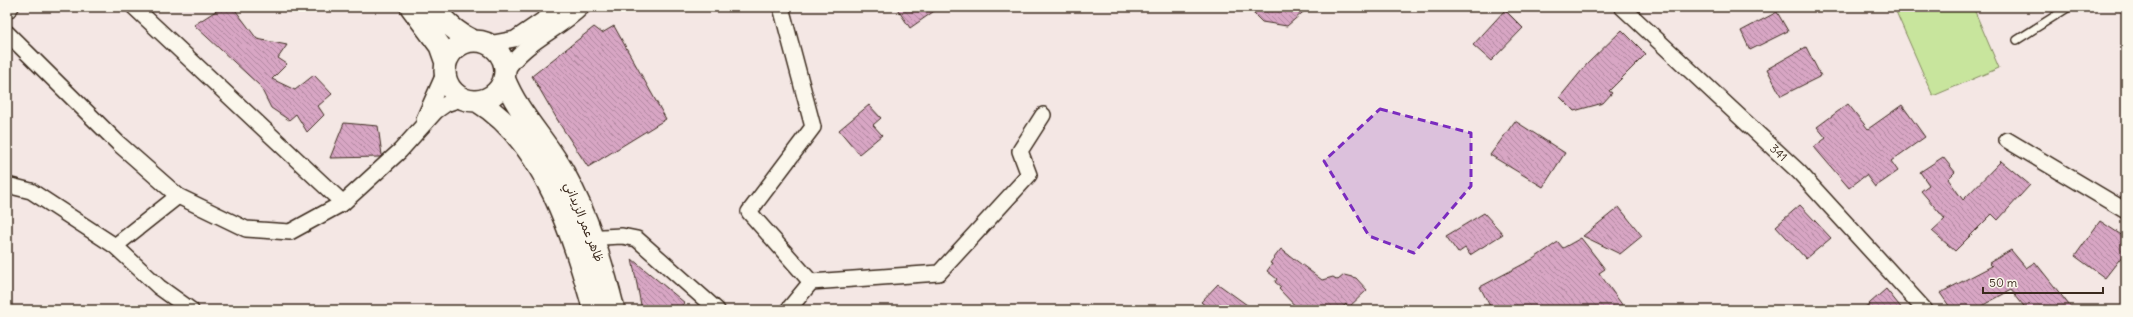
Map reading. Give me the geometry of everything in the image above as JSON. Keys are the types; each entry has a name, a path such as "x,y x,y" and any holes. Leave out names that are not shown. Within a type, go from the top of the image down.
{"main road":[{"path":"410,7 440,46 451,89 470,99 486,99 494,94 504,76 503,60 498,52 481,42 460,35 447,24 433,7"},
{"path":"445,67 450,54 457,47 481,42"},
{"name":"ظاهر عمر الزيداني","path":"504,76 522,113 549,148 564,172 578,200 592,236 614,310"},
{"name":"ظاهر عمر الزيداني","path":"470,99 502,119 528,150 558,206 572,240 594,310"}],"street":[{"path":"7,11 11,7"},
{"path":"134,7 344,203"},
{"path":"481,42 515,39 562,7"},
{"path":"504,76 512,61 523,50 573,16 582,7"},
{"path":"781,7 813,127 749,212 811,282"},
{"name":"341","path":"1622,7 1799,172 1925,310"},
{"path":"7,33 119,144 178,196 246,229 290,232 344,203 400,151 436,111 446,104 470,99"},
{"path":"418,131 445,67"},
{"path":"788,310 811,282 939,273 1030,175 1020,151 1043,115"},
{"path":"2007,140 2126,211"},
{"path":"7,185 31,191 115,246 159,286 191,310"},
{"path":"115,246 178,196"},
{"path":"572,240 592,236 622,236 637,239 717,310"}],"lane":[{"path":"2017,40 2069,7"}],"highlighted area":[{"path":"1380,109 1471,133 1471,186 1414,253 1369,236 1324,161"}],"green space":[{"path":"1894,7 1973,7 1999,68 1933,96"}],"building":[{"path":"222,7 233,7 257,39 287,45 278,58 287,64 272,79 295,90 314,75 332,94 318,106 324,115 307,132 296,114 289,120 271,108 260,86 194,25"},
{"path":"896,7 940,7 910,28"},
{"path":"1247,7 1309,7 1287,26 1262,22"},
{"path":"1505,10 1523,28 1491,61 1473,45"},
{"path":"1777,12 1788,31 1750,50 1741,31"},
{"path":"614,26 666,119 588,167 561,126 532,76 594,27 602,33"},
{"path":"1622,30 1646,54 1609,91 1612,93 1603,103 1574,111 1560,97 1587,64"},
{"path":"1806,47 1821,76 1781,96 1767,69"},
{"path":"1848,104 1868,129 1902,105 1925,137 1891,161 1898,171 1875,187 1866,175 1849,188 1814,147 1826,138 1817,127"},
{"path":"869,105 881,118 873,125 882,135 859,154 839,130"},
{"path":"1515,121 1565,153 1543,187 1490,155"},
{"path":"344,123 378,126 382,155 380,157 330,158"},
{"path":"1943,157 1955,172 1948,179 1963,200 2001,161 2030,185 1998,220 1992,214 1955,251 1932,231 1945,219 1921,191 1929,185 1920,172"},
{"path":"1800,205 1831,238 1806,259 1776,226"},
{"path":"1619,207 1642,236 1620,254 1583,236"},
{"path":"1484,213 1503,234 1470,255 1465,248 1458,253 1446,236"},
{"path":"2100,221 2126,238 2126,251 2105,278 2075,256"},
{"path":"1581,238 1605,269 1599,273 1626,310 1504,310 1501,305 1492,310 1480,287 1533,259 1558,242 1563,248"},
{"path":"1281,249 1322,280 1333,277 1338,280 1344,275 1356,278 1367,290 1348,308 1346,304 1340,310 1299,310 1279,289 1281,287 1275,282 1277,279 1267,271 1272,264 1270,263"},
{"path":"2011,250 2026,268 2035,262 2073,310 2027,310 2011,290 1974,310 1952,310 1940,293 1992,266 1989,263"},
{"path":"632,259 685,303 676,310 642,310"},
{"path":"1218,284 1254,310 1210,310 1201,302"},
{"path":"1886,289 1903,310 1862,310"}]}
